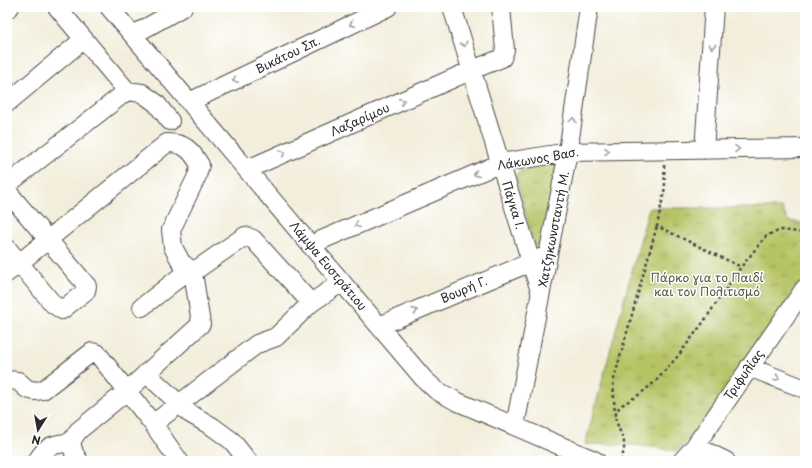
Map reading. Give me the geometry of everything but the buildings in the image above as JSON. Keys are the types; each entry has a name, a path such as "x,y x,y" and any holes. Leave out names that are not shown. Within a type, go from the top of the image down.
{"street":[{"path":"57,7 128,91 142,93 156,103 170,121"},
{"name":"Λάμψα Ευστράτιου","path":"109,7 248,169 310,245 423,378 436,390 456,401 515,426 586,459"},
{"path":"133,34 183,7"},
{"name":"Βικάτου Σπ.","path":"189,102 388,7"},
{"name":"Πάγκα Ι.","path":"452,7 541,294"},
{"path":"472,70 502,58 505,50 501,7"},
{"name":"Χατζηκωνσταντή Μ.","path":"515,426 568,152 589,7"},
{"path":"704,150 714,7"},
{"path":"7,103 84,39"},
{"name":"Λαζαρίμου","path":"248,169 472,70"},
{"path":"7,185 128,91"},
{"path":"13,268 167,143 179,143 192,152 200,165 197,176 171,230 173,247 181,262 192,271 201,324 127,391 78,431 71,442 52,446 44,450 37,461"},
{"name":"Λάκωνος Βασ.","path":"310,245 501,163 568,152 805,148"},
{"path":"7,191 87,286 86,291 62,310 53,304 13,268 7,248"},
{"path":"142,307 192,271 245,236 253,239 311,303"},
{"name":"Βουρή Γ.","path":"379,326 549,254"},
{"path":"152,424 257,344 276,336 311,303 342,282"},
{"name":"Τριφυλίας","path":"682,461 695,446 805,288"},
{"path":"7,380 18,381 27,389 35,391 43,390 92,352 97,353 179,461"},
{"path":"749,367 805,389"},
{"path":"146,373 189,413 214,427 232,441 248,461"},
{"path":"71,442 74,453 79,461"},
{"path":"695,446 726,461"}],"path":[{"path":"621,461 624,450 624,442 615,418 613,382 657,226 664,188 662,150"},
{"path":"657,226 741,267"},
{"path":"615,418 617,410 622,405 640,394 656,381 678,356 741,267 767,236 782,230 805,233"}],"green space":[{"path":"556,163 557,168 542,250 539,250 534,245 516,177 517,173 521,171"},
{"name":"Πάρκο για το Παιδί και τον Πολιτισμό","path":"649,208 782,208 788,221 805,223 805,279 698,429 678,451 636,445 585,444"}]}
